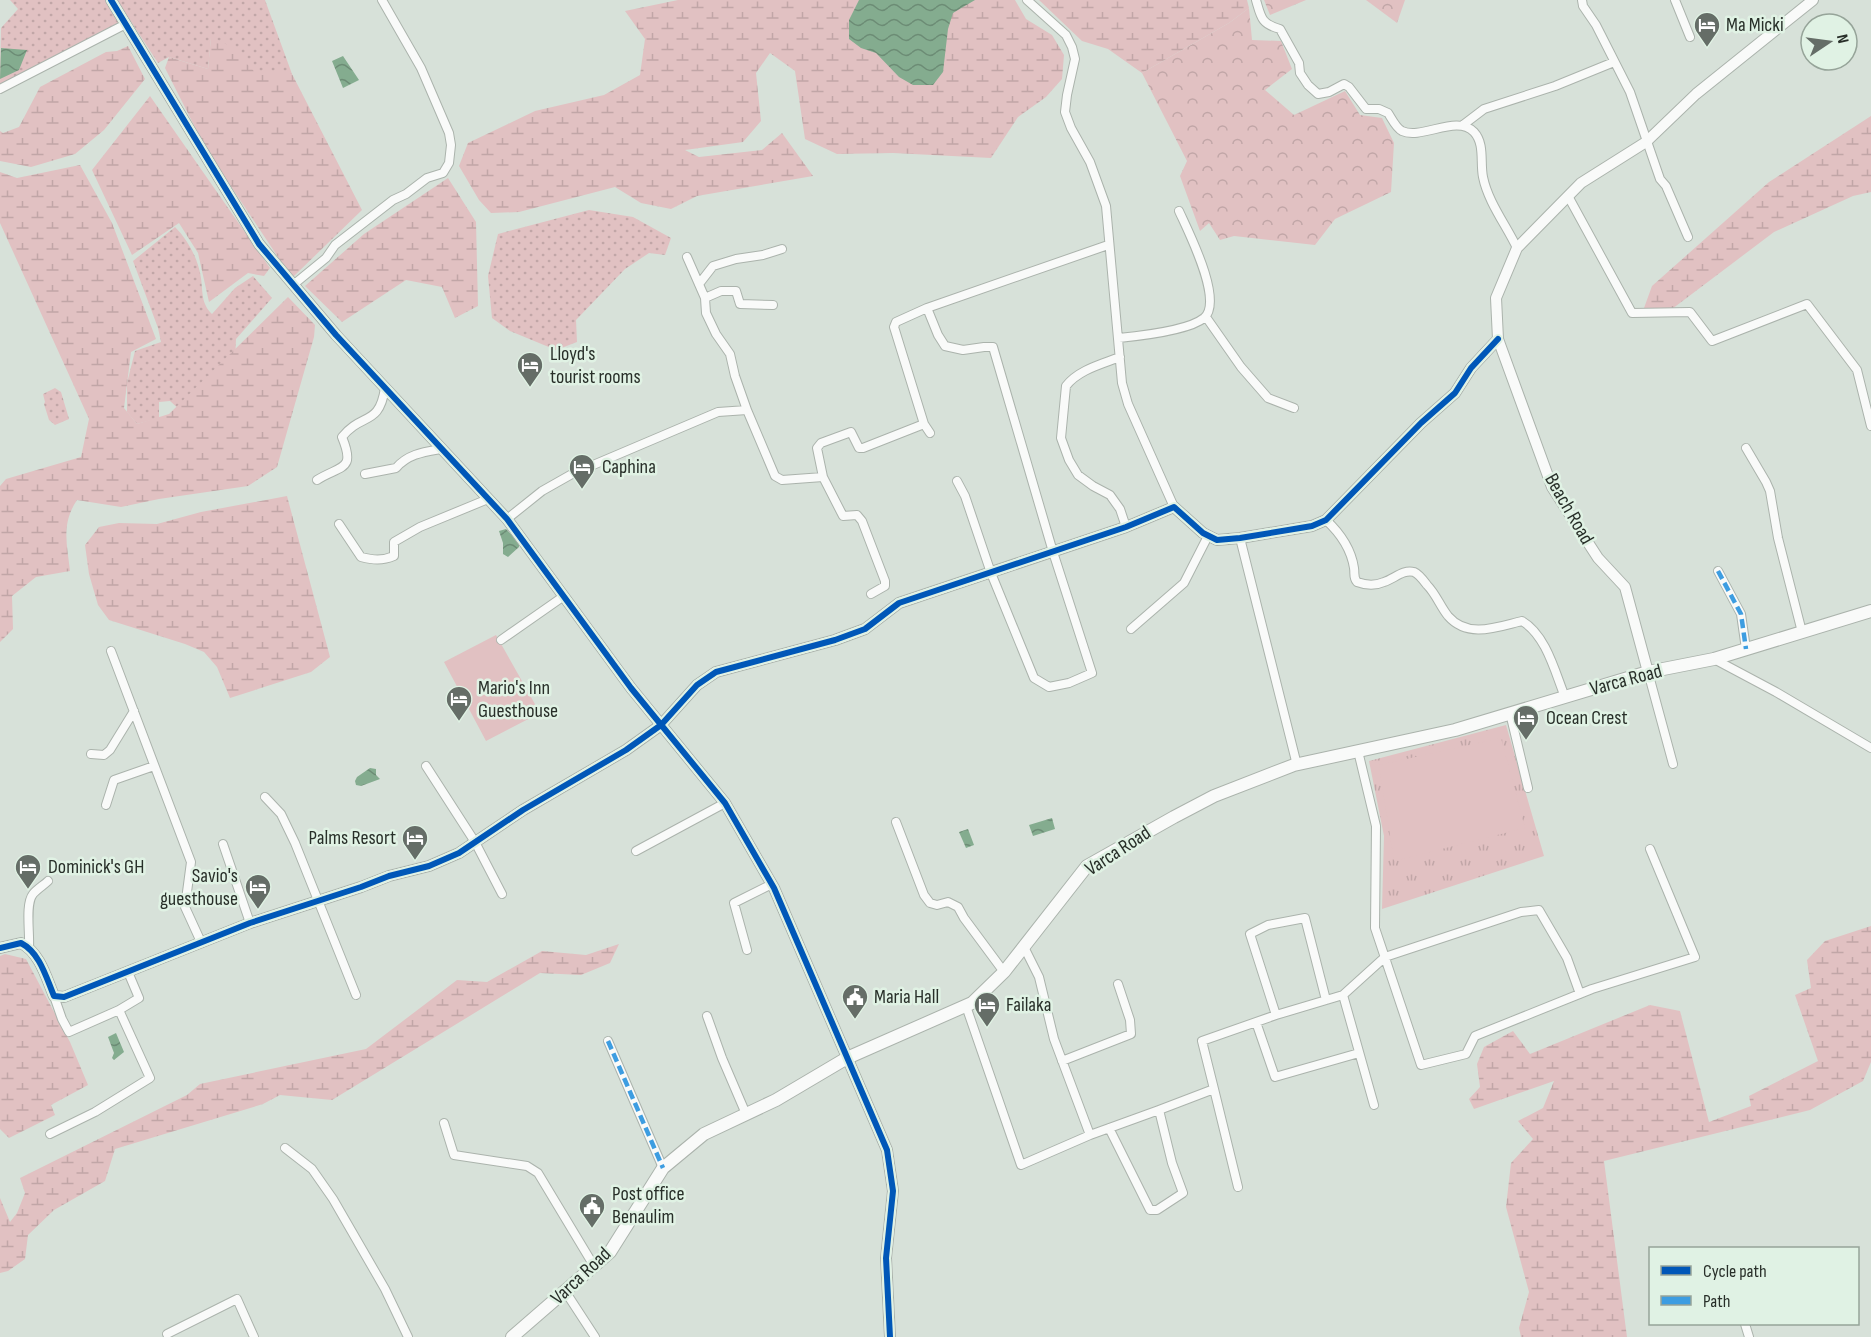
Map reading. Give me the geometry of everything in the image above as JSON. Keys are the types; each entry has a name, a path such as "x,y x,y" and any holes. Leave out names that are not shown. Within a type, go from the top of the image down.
{"main road":[{"name":"Varca Road","path":"512,1337 610,1252 663,1168 704,1134 776,1100 847,1058 972,1003 1004,972 1087,866 1214,796 1297,765 1455,730 1648,672 1746,650 1871,611"}],"street":[{"path":"111,0 124,25 259,244 336,335 507,519 631,688 725,803 772,884 887,1150 893,1191 886,1258 890,1337"},
{"path":"293,285 326,258 335,245 393,200 406,194 427,178 443,173 450,163 449,133 421,68 382,0"},
{"path":"1027,0 1066,35 1072,47 1075,59 1065,112 1090,162 1106,206 1122,383 1128,404 1174,507 1203,533 1217,540 1240,538 1312,526 1326,520 1421,423 1455,393 1471,368 1498,339"},
{"path":"1256,0 1261,19 1270,26 1280,29 1299,63 1300,73 1308,86 1318,94 1329,92 1344,84 1350,87 1366,109 1379,109 1388,113 1394,124 1402,131 1412,132 1463,125 1484,109 1555,86 1614,62"},
{"path":"1582,0 1583,6 1596,25 1630,92 1660,179 1688,237"},
{"path":"1675,0 1690,36"},
{"path":"1463,125 1473,131 1480,141 1485,184 1517,248 1581,183 1647,142 1696,94 1813,0"},
{"path":"0,89 124,25"},
{"path":"1568,196 1632,313 1690,312 1712,341 1807,304 1857,370 1871,426"},
{"path":"1119,338 1168,331 1195,324 1206,317 1210,306 1209,289 1179,211"},
{"path":"930,433 924,424 894,327 896,322 927,308 1108,245"},
{"name":"Beach Road","path":"1517,248 1496,298 1498,339 1552,487 1598,558 1625,587 1648,672"},
{"path":"699,284 712,266 782,249"},
{"path":"687,257 705,298 706,313 716,334 730,354 747,410 775,476 782,480 823,477"},
{"path":"705,298 721,291 736,291 740,304 773,305"},
{"path":"927,308 945,346 963,350 993,347 1053,552 1092,674 1069,683 1049,687 1034,678 991,573 965,496 957,481"},
{"path":"1206,317 1241,367 1268,398 1294,408"},
{"path":"1120,357 1095,366 1071,380 1066,386 1061,438 1069,460 1078,474 1093,486 1110,495 1120,509 1126,527"},
{"path":"316,480 331,470 345,465 348,452 342,437 354,424 377,413 383,401 385,388"},
{"path":"507,519 542,491 572,474 718,412 747,410"},
{"path":"871,594 885,586 885,581 862,521 857,515 843,516 823,477 817,448 821,443 851,432 859,448 863,448 924,424"},
{"path":"1746,448 1770,491 1778,538 1802,632"},
{"path":"365,474 396,468 403,460 416,454 441,449"},
{"path":"339,524 361,557 385,560 394,556 394,542 420,527 488,499"},
{"path":"54,996 64,997 250,923 389,876 429,866 459,853 523,810 626,750 661,725 697,685 716,672 835,640 865,629 899,603 1126,527 1174,507"},
{"path":"1326,520 1339,532 1349,551 1354,568 1354,578 1357,582 1366,585 1383,583 1396,575 1408,572 1417,573 1436,593 1448,616 1457,623 1471,629 1483,630 1522,621 1531,626 1547,654 1564,697"},
{"path":"1131,629 1184,583 1208,536"},
{"path":"1240,538 1297,765"},
{"path":"1718,571 1741,614 1746,650"},
{"path":"501,640 564,596"},
{"path":"111,651 191,862 185,907 201,942"},
{"path":"1714,659 1776,692 1871,748"},
{"path":"1648,672 1673,764"},
{"path":"91,754 104,755 110,750 134,711"},
{"path":"1510,713 1528,788"},
{"path":"1358,751 1376,826 1375,928 1421,1065 1466,1054 1475,1036 1580,994 1695,957 1650,849"},
{"path":"106,805 114,780 154,766"},
{"path":"426,766 475,842 502,894"},
{"path":"265,797 281,814 295,843 356,995"},
{"path":"636,851 725,803"},
{"path":"896,822 924,895 930,903 937,905 948,902 958,907 1004,972"},
{"path":"223,844 250,923"},
{"path":"29,947 30,929 27,909 32,894 48,881"},
{"path":"747,950 734,903 772,884"},
{"path":"1238,1187 1202,1041 1343,995 1385,957 1521,912 1539,910 1567,958 1580,994"},
{"path":"1276,1015 1250,934 1268,925 1305,918 1326,1000"},
{"path":"0,948 21,943 29,947 38,958 69,1032 140,998 128,972"},
{"path":"1024,947 1039,977 1054,1039 1090,1135"},
{"path":"1062,1061 1131,1034 1130,1020 1118,984"},
{"path":"1343,995 1374,1105"},
{"path":"966,1006 1021,1165 1090,1135 1214,1089"},
{"path":"50,1134 95,1112 150,1078 119,1010"},
{"path":"707,1016 746,1114"},
{"path":"1256,1022 1275,1077 1359,1053"},
{"path":"608,1041 663,1168"},
{"path":"1109,1128 1150,1210 1157,1210 1183,1193 1172,1163 1159,1110"},
{"path":"444,1123 454,1155 527,1166 538,1173 594,1266"},
{"path":"285,1148 312,1169 333,1199 385,1289 408,1337"},
{"path":"566,1291 596,1337"},
{"path":"167,1334 237,1299 254,1337"}],"green space":[{"path":"10,0 106,0 119,23 0,84 1,28 18,9"},
{"path":"117,0 265,0 292,74 267,77 244,74 211,38 208,69 169,57 158,63"},
{"path":"678,0 1015,0 1026,19 1052,35 1064,55 1062,79 1046,97 1018,117 991,158 893,153 837,154 805,139 795,71 770,53 756,73 761,121 743,142 685,150 699,157 762,150 782,133 813,176 697,196 671,209 641,203 615,187 519,212 491,213 479,200 459,166 468,143 535,111 604,95 640,75 645,39 625,11"},
{"path":"1039,0 1247,0 1249,8 1229,23 1142,73 1108,49 1082,41"},
{"path":"1264,0 1306,0 1270,15"},
{"path":"1366,0 1405,0 1397,23"},
{"path":"1249,8 1252,40 1281,41 1292,69 1265,90 1294,115 1345,91 1360,115 1382,118 1394,143 1391,192 1335,219 1315,245 1234,236 1220,240 1209,223 1200,231 1180,176 1187,161 1142,73 1229,23"},
{"path":"211,37 228,45 254,71 292,74 362,210 292,278 206,149 165,68 169,57 208,69"},
{"path":"128,46 145,79 104,130 75,154 31,167 0,161 0,131 3,133 19,127 40,87 106,52 117,51"},
{"path":"150,96 270,268 264,276 248,273 209,302 198,253 179,223 132,255 92,170"},
{"path":"1871,116 1871,192 1853,196 1774,232 1672,309 1644,308 1652,286 1769,182"},
{"path":"80,165 112,223 156,339 131,352 124,408 137,424 169,414 288,297 315,325 314,337 277,467 248,486 121,507 77,500 67,526 70,571 36,577 12,596 13,629 0,642 0,486 6,479 81,457 89,419 0,223 0,172 17,178"},
{"path":"448,178 476,222 478,306 455,318 442,287 406,280 342,322 305,286 364,234"},
{"path":"589,210 633,217 671,238 665,255 649,253 625,269 576,320 577,342 556,350 510,331 492,318 488,276 498,234"},
{"path":"175,227 189,244 195,257 200,271 204,302 212,314 235,288 253,276 272,298 236,339 235,364 181,411 170,401 159,402 159,418 137,424 127,412 127,383 135,351 161,342 133,261"},
{"path":"55,388 61,392 69,419 55,425 49,420 43,394"},
{"path":"287,496 330,657 311,672 230,698 217,667 204,652 109,620 98,605 89,574 85,545 99,527 119,523 157,524 201,512"},
{"path":"496,635 540,713 486,741 444,662"},
{"path":"1506,725 1544,856 1382,909 1384,836 1369,761"},
{"path":"1501,738 1525,828 1394,861 1379,765"},
{"path":"1871,926 1871,1062 1863,1081 1810,1110 1604,1161 1627,1337 1521,1337 1519,1328 1529,1292 1506,1207 1511,1163 1533,1139 1518,1121 1543,1108 1554,1081 1474,1109 1469,1099 1480,1087 1477,1064 1484,1047 1513,1031 1530,1054 1650,1005 1680,1011 1709,1122 1751,1106 1749,1096 1818,1061 1795,995 1811,988 1807,960 1825,941"},
{"path":"619,944 610,963 581,975 540,973 332,1100 280,1095 263,1104 115,1149 105,1181 54,1210 28,1235 25,1259 8,1271 0,1273 0,1198 10,1222 17,1213 25,1193 20,1178 187,1095 200,1084 366,1049 457,980 487,982 542,951 586,955"},
{"path":"5,954 26,959 70,1042 88,1085 51,1105 55,1115 9,1138 0,1129 0,956"}],"water":[{"path":"859,0 975,0 953,13 948,29 943,72 933,85 913,85 899,77 876,53 861,48 849,39 849,20"},
{"path":"1,48 27,50 19,70 0,79"},
{"path":"343,56 359,80 343,88 332,61"},
{"path":"506,529 519,542 519,547 508,557 503,554 503,543 499,531"},
{"path":"370,768 376,769 376,775 380,779 361,786 356,785 357,777"},
{"path":"1052,818 1055,829 1033,836 1029,825"},
{"path":"968,829 974,845 966,848 959,832"},
{"path":"116,1033 124,1052 114,1060 108,1037"}],"marked path":[{"path":"1718,571 1741,614 1746,649"},
{"path":"608,1041 663,1168"}],"cycle path":[{"path":"111,0 259,244 336,335 507,519 631,688 725,803 774,888 887,1150 893,1191 886,1258 890,1337"},
{"path":"0,948 21,943 28,947 42,966 54,996 64,997 250,923 389,876 429,866 459,853 523,810 626,750 661,725 697,685 716,672 835,640 865,629 899,603 1126,527 1174,507 1203,533 1217,540 1312,526 1326,520 1421,423 1455,393 1471,368 1498,339"}],"place":[{"name":"Ma Micki","path":"1707,48"},
{"name":"Lloyd's tourist rooms","path":"530,388"},
{"name":"Caphina","path":"582,490"},
{"name":"Mario's Inn Guesthouse","path":"459,722"},
{"name":"Ocean Crest","path":"1526,741"},
{"name":"Palms Resort","path":"415,861"},
{"name":"Dominick's GH","path":"28,890"},
{"name":"Savio's guesthouse","path":"258,910"},
{"name":"Maria Hall","path":"855,1020"},
{"name":"Failaka","path":"987,1028"},
{"name":"Post office Benaulim","path":"592,1229"}]}
